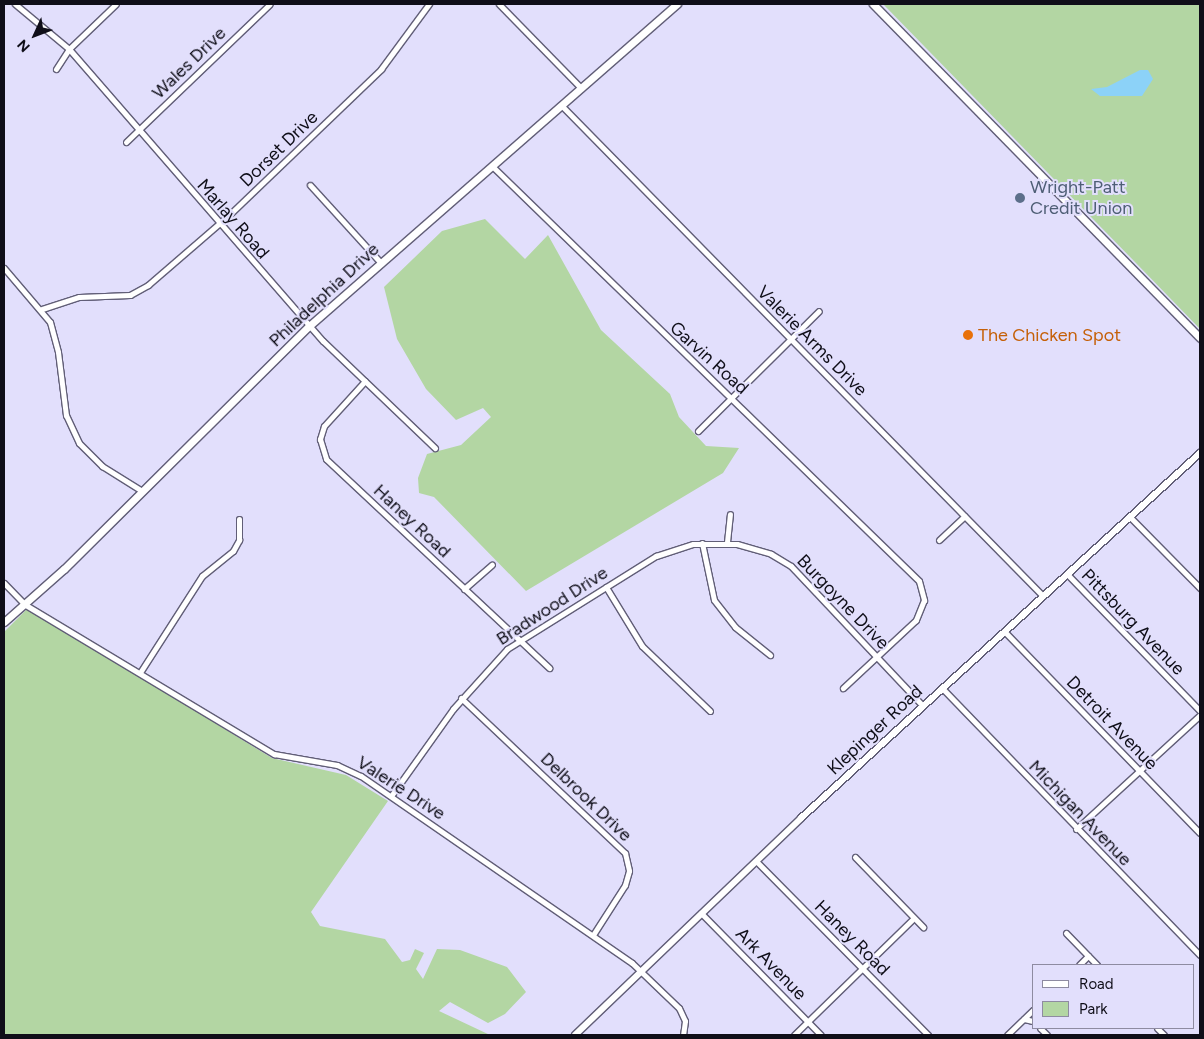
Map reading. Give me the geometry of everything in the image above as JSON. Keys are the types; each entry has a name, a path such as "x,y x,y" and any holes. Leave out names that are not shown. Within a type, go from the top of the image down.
{"main road":[{"name":"Philadelphia Drive","path":"4,622 142,491 309,326 677,4"},
{"path":"873,4 1200,338"}],"street":[{"name":"Marlay Road","path":"15,4 69,49 309,326 435,448"},
{"path":"56,69 69,49 116,4"},
{"name":"Wales Drive","path":"126,142 270,4"},
{"name":"Dorset Drive","path":"42,309 79,297 121,297 138,291 219,224 381,70 429,4"},
{"path":"499,4 581,88"},
{"name":"Valerie Arms Drive","path":"561,105 1043,596"},
{"name":"Garvin Road","path":"492,166 689,361 733,397 908,570 922,589 922,611 843,688"},
{"path":"310,186 381,263"},
{"path":"4,268 42,309 57,344 64,409 73,434 92,458 142,491"},
{"path":"698,431 819,311"},
{"name":"Haney Road","path":"365,381 324,426 322,453 550,668"},
{"name":"Klepinger Road","path":"575,1035 756,861 1004,631 1200,453"},
{"path":"727,542 730,514"},
{"path":"939,540 965,516"},
{"path":"1130,517 1200,588"},
{"path":"141,671 202,576 233,551 239,540 239,519"},
{"name":"Bradwood Drive","path":"391,796 461,698 519,640 662,554 702,543 727,542"},
{"name":"Burgoyne Drive","path":"727,542 757,548 791,566 923,706"},
{"path":"702,543 714,600 730,622 770,655"},
{"path":"464,588 492,565"},
{"name":"Pittsburg Avenue","path":"1067,574 1200,711"},
{"name":"Valerie Drive","path":"4,583 24,604 141,671 274,754 338,765 391,796 642,970 683,1013 683,1035"},
{"path":"606,587 642,646 710,711"},
{"name":"Detroit Avenue","path":"1004,631 1200,833"},
{"name":"Michigan Avenue","path":"942,688 1076,829 1200,955"},
{"name":"Delbrook Drive","path":"461,698 625,853 627,881 593,935"},
{"path":"1076,829 1200,715"},
{"path":"855,857 912,920 923,927"},
{"name":"Haney Road","path":"756,861 928,1035"},
{"name":"Ark Avenue","path":"701,913 821,1035"},
{"path":"794,1035 912,920"},
{"path":"1066,933 1096,964"},
{"path":"1080,964 1088,956"},
{"path":"1007,1035 1032,1011"},
{"path":"1024,1019 1032,1021"}],"green space":[{"path":"883,4 1200,4 1200,329 1134,261"},
{"path":"485,219 525,259 548,235 601,330 670,394 679,417 706,446 739,448 723,473 526,591 434,497 419,493 418,478 427,454 461,445 491,417 483,408 456,420 426,389 397,339 384,287 442,231"},
{"path":"28,608 272,758 346,775 388,801 311,912 320,926 385,939 402,962 410,960 415,949 424,953 416,969 423,979 437,949 460,950 507,967 526,992 505,1014 488,1023 450,1002 439,1011 490,1035 4,1035 4,632"}],"water":[{"path":"1140,70 1148,70 1153,79 1142,96 1100,96 1091,89 1107,87"}],"place":[{"name":"Wright-Patt Credit Union","path":"1020,198"},
{"name":"The Chicken Spot","path":"968,335"}]}
